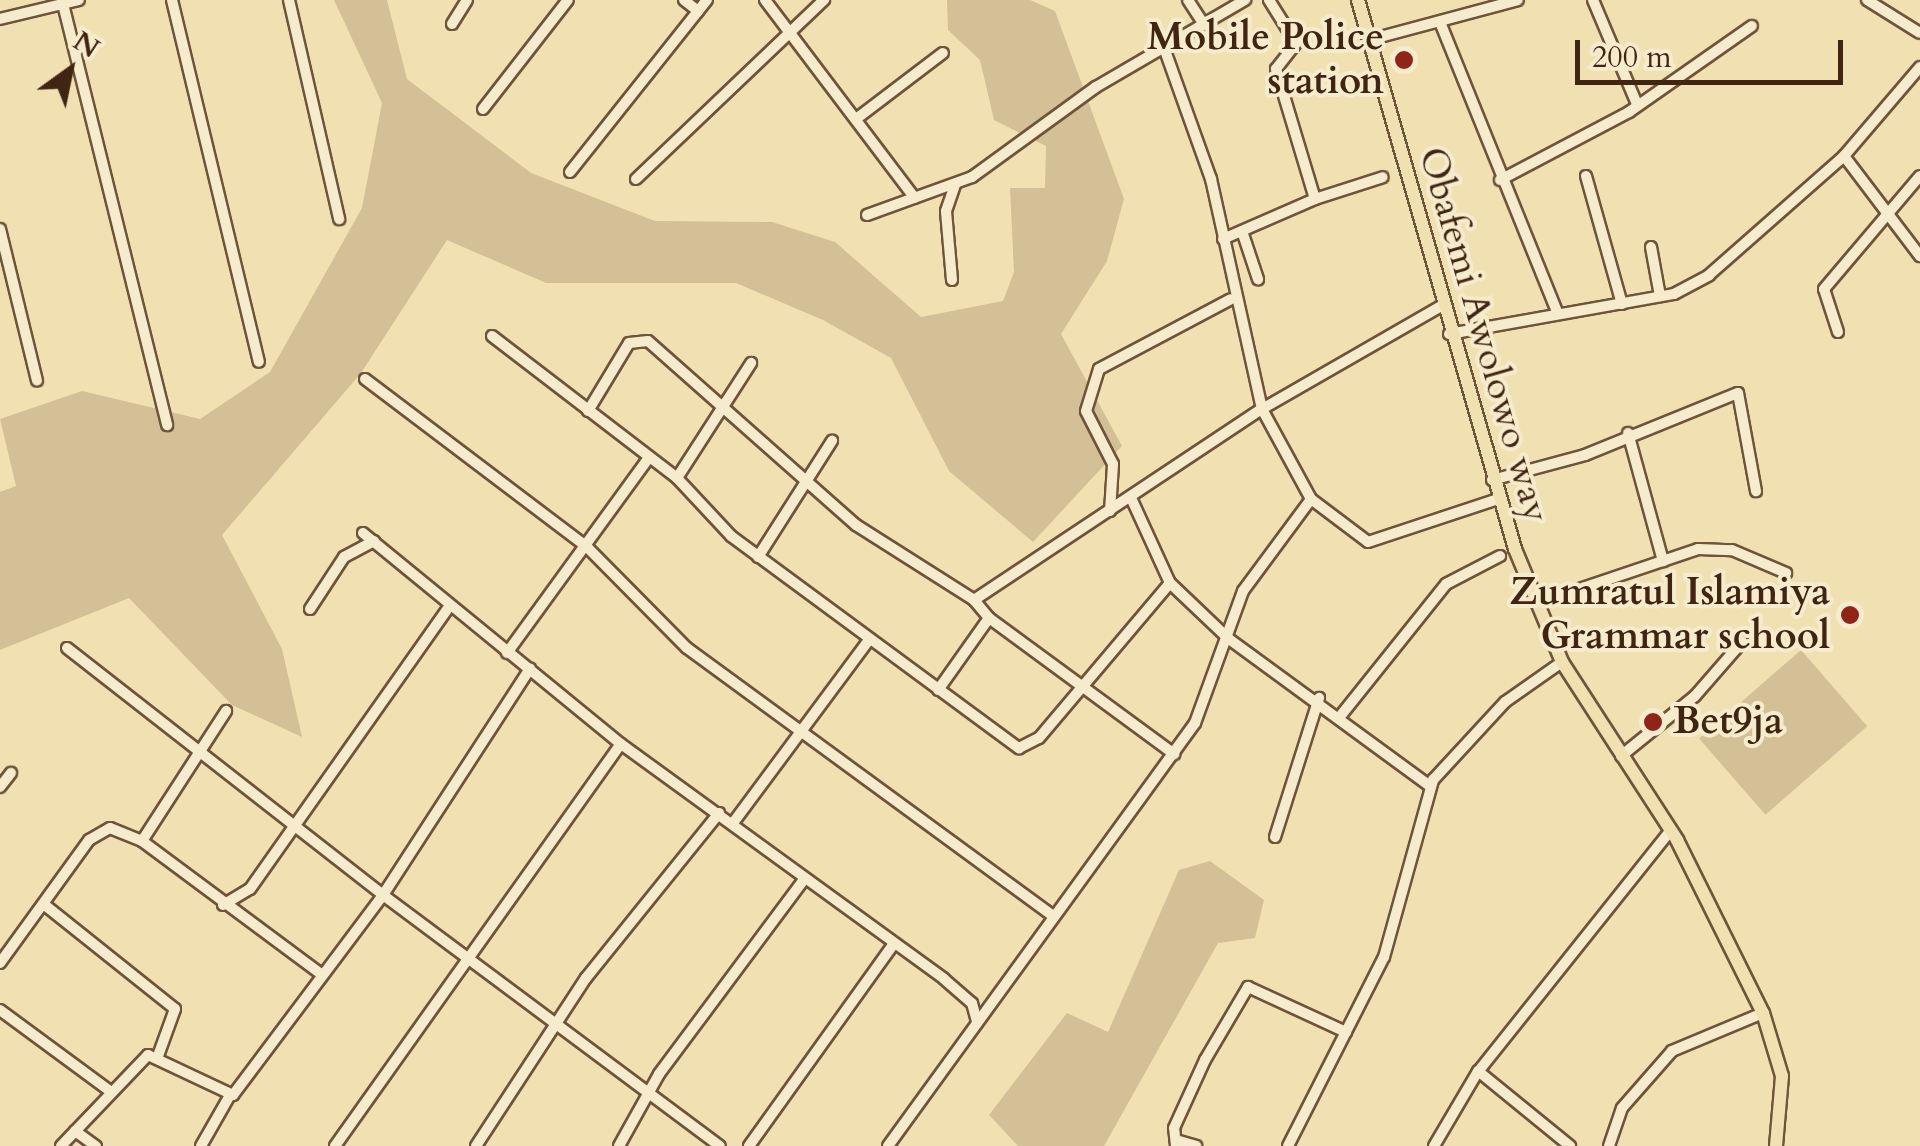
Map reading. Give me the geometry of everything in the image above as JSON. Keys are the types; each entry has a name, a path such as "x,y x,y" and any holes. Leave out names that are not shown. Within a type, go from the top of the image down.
{"main road":[{"name":"Obafemi Awolowo way","path":"1358,0 1448,334 1498,499 1562,662 1671,830 1763,1013 1782,1076 1776,1146"}],"street":[{"path":"0,19 79,0"},
{"path":"172,0 259,362"},
{"path":"289,0 339,218"},
{"path":"452,24 467,0"},
{"path":"483,109 568,0"},
{"path":"684,0 698,11"},
{"path":"570,172 707,0"},
{"path":"765,0 792,28 914,198"},
{"path":"636,178 824,0"},
{"path":"1188,0 1204,24"},
{"path":"866,215 956,184 1164,48 1245,0"},
{"path":"1269,0 1296,43 1276,69 1315,200"},
{"path":"1369,40 1518,0"},
{"path":"1594,0 1637,104"},
{"path":"1867,0 1920,33"},
{"path":"63,4 167,425"},
{"path":"1440,22 1500,180 1557,312"},
{"path":"1500,180 1637,104 1752,26"},
{"path":"1164,48 1198,134 1224,240 1231,299 1262,408 1311,500 1368,542 1498,499"},
{"path":"856,120 943,53"},
{"path":"1448,334 1660,296 1720,267 1844,156 1920,67"},
{"path":"1844,156 1920,256"},
{"path":"1586,176 1622,304"},
{"path":"1838,332 1824,289 1883,209 1920,176"},
{"path":"1224,240 1315,200 1383,177"},
{"path":"952,280 946,203 956,184"},
{"path":"0,229 37,381"},
{"path":"1242,232 1258,279"},
{"path":"1651,247 1660,296"},
{"path":"1110,511 1113,464 1086,412 1099,369 1231,299"},
{"path":"974,600 1132,500 1262,408 1441,306"},
{"path":"492,336 677,478 758,556 868,641 1026,749 1170,583"},
{"path":"588,411 638,338 725,407 810,485 926,576 974,600 988,618 1174,754"},
{"path":"677,478 752,363"},
{"path":"365,380 587,547 687,648 1052,914"},
{"path":"1492,480 1742,394 1756,490"},
{"path":"1628,433 1663,561"},
{"path":"758,556 810,485 832,441"},
{"path":"508,653 648,459"},
{"path":"1132,500 1170,583 1229,639 1342,714 1430,787"},
{"path":"888,1146 1052,914 1174,754 1269,544 1311,500"},
{"path":"362,533 622,744 972,1003 977,1023"},
{"path":"310,610 344,557 374,541"},
{"path":"1538,603 1663,561 1732,550 1786,573"},
{"path":"1342,714 1446,584 1500,556"},
{"path":"223,905 250,889 450,604"},
{"path":"938,690 988,618"},
{"path":"733,823 868,641"},
{"path":"1621,756 1695,696 1742,642"},
{"path":"67,648 200,759 296,824 383,895 720,1146"},
{"path":"1288,1146 1384,957 1430,787 1471,734 1562,662"},
{"path":"202,1146 229,1097 383,895 530,669"},
{"path":"1275,837 1319,698"},
{"path":"142,841 200,759 226,712"},
{"path":"335,1146 622,744"},
{"path":"0,787 11,773"},
{"path":"476,1146 559,1026 719,813"},
{"path":"0,963 4,948 46,906 100,830 142,841 223,905 321,974"},
{"path":"1434,1146 1478,1071 1671,830"},
{"path":"619,1146 653,1098 659,1074 804,881"},
{"path":"46,906 175,1009 158,1056"},
{"path":"749,1146 892,946"},
{"path":"1196,1146 1178,1143 1174,1128 1197,1077 1248,988 1346,1032"},
{"path":"0,1010 110,1091"},
{"path":"1609,1146 1622,1108 1672,1051 1763,1013"},
{"path":"61,1146 138,1061 158,1056 229,1097"},
{"path":"1478,1071 1570,1146"},
{"path":"75,1131 96,1146"}],"shaded area":[{"path":"334,0 387,0 407,79 531,173 655,221 772,222 835,242 921,317 1003,301 1014,272 1010,188 1045,188 1046,146 994,120 980,60 948,30 947,0 1030,0 1055,11 1124,199 1107,261 1061,334 1122,446 1033,542 949,471 891,358 823,320 736,283 546,283 447,240 361,373 222,535 282,649 302,737 232,705 129,598 0,650 0,492 16,486 0,419 82,391 200,419 270,372 362,208 382,103"},
{"path":"1801,650 1867,726 1765,815 1699,739"},
{"path":"1210,861 1264,900 1255,938 1218,943 1104,1146 1018,1146 989,1115 1067,1013 1108,1032 1179,870"}],"place":[{"name":"Mobile Police station","path":"1404,60"},
{"name":"Zumratul Islamiya Grammar school","path":"1850,615"},
{"name":"Bet9ja","path":"1653,722"}]}
